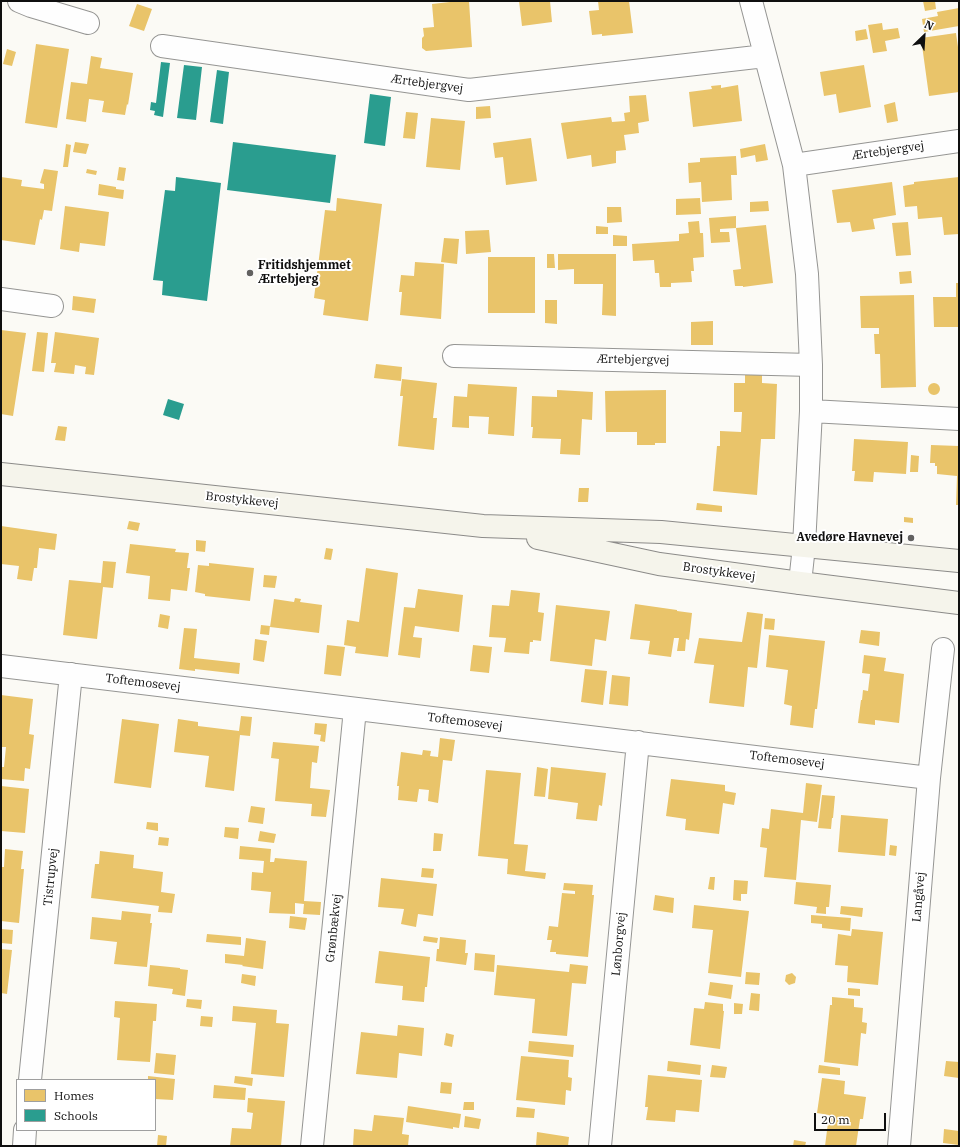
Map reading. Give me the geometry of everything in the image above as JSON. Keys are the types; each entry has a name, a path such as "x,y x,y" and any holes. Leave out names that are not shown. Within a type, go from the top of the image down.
{"street":[{"path":"19,1 88,23"},
{"path":"751,1 794,165 807,274 811,364 810,410 804,546 800,583"},
{"name":"Ærtebjergvej","path":"162,46 469,90 765,56"},
{"name":"Ærtebjergvej","path":"794,165 959,142"},
{"path":"1,299 52,306"},
{"name":"Ærtebjergvej","path":"454,356 811,364"},
{"path":"810,410 959,419"},
{"name":"Brostykkevej","path":"1,474 482,526 661,532 959,561"},
{"name":"Brostykkevej","path":"482,526 659,564 959,603"},
{"name":"Langåvej","path":"899,1146 929,778 943,649"},
{"name":"Toftemosevej","path":"1,666 929,778"},
{"name":"Tistrupvej","path":"30,1079 71,674"},
{"name":"Grønbækvej","path":"312,1146 355,709"},
{"name":"Lønborgvej","path":"600,1146 638,742"},
{"path":"24,1146 25,1131"}],"building: Homes":[{"path":"450,1 469,1 472,47 426,51 422,48 422,38 424,36 423,28 434,27 432,4"},
{"path":"519,1 550,1 552,22 522,26"},
{"path":"598,1 629,1 633,33 602,36 602,34 592,35 589,11 599,10"},
{"path":"923,1 935,1 936,9 925,11"},
{"path":"137,4 152,9 144,31 129,26"},
{"path":"959,8 959,26 924,32 922,19 938,16 937,12"},
{"path":"882,23 883,30 898,28 900,38 885,41 887,51 873,53 868,25"},
{"path":"866,29 868,39 856,41 855,31"},
{"path":"956,33 959,54 959,92 929,96 921,38"},
{"path":"36,44 69,49 57,128 25,123"},
{"path":"7,49 16,52 12,66 3,64"},
{"path":"91,56 102,58 100,68 133,73 125,115 102,112 104,101 89,99 86,122 66,119 71,82 87,84"},
{"path":"864,65 871,107 839,113 836,94 824,96 820,72"},
{"path":"721,85 721,88 738,85 742,121 693,127 689,92 712,89 711,86"},
{"path":"646,95 649,121 638,123 639,133 624,135 626,150 616,151 616,163 592,167 591,155 567,159 561,123 611,117 612,122 625,121 624,113 630,112 629,96"},
{"path":"895,102 898,121 887,123 884,105"},
{"path":"490,106 491,118 476,119 476,107"},
{"path":"406,112 418,113 415,139 403,138"},
{"path":"431,118 465,121 460,170 426,167"},
{"path":"531,138 537,181 506,185 503,157 495,158 493,143"},
{"path":"75,142 89,144 86,154 73,152"},
{"path":"66,144 71,145 68,167 63,167"},
{"path":"765,144 768,160 756,162 755,155 741,158 740,149"},
{"path":"736,156 737,175 731,175 732,200 702,202 701,182 689,183 688,163 700,162 700,158"},
{"path":"119,167 126,168 124,181 117,180"},
{"path":"44,169 58,171 52,211 44,210 42,220 40,219 35,245 1,240 1,177 22,180 21,186 44,189 44,184 40,183"},
{"path":"87,169 97,171 96,175 86,173"},
{"path":"959,177 959,234 944,235 942,217 918,219 917,206 905,207 903,186 914,184 914,182"},
{"path":"892,182 896,215 873,219 875,229 852,232 850,222 837,223 832,190"},
{"path":"99,184 124,190 123,199 98,195"},
{"path":"337,198 382,204 368,321 323,315 325,300 314,298 325,210 336,211"},
{"path":"700,198 701,214 676,215 676,199"},
{"path":"768,201 769,211 750,212 750,202"},
{"path":"65,206 109,212 105,246 80,243 79,252 60,249"},
{"path":"607,207 621,207 622,222 607,223"},
{"path":"736,216 736,228 720,229 720,232 729,232 730,242 711,243 709,218"},
{"path":"699,221 700,233 703,233 704,257 693,258 694,271 691,271 692,282 671,283 671,287 660,287 659,273 655,273 654,260 633,261 632,244 679,241 679,234 689,233 688,222"},
{"path":"908,222 911,255 896,256 892,223"},
{"path":"766,225 773,283 743,287 735,286 733,270 741,269 736,228"},
{"path":"596,226 608,227 608,234 596,234"},
{"path":"489,230 491,252 466,254 465,231"},
{"path":"613,235 627,236 627,246 613,246"},
{"path":"444,238 459,239 457,264 441,262"},
{"path":"547,254 554,254 555,268 547,268"},
{"path":"558,254 616,254 616,316 602,315 603,284 574,284 574,269 558,270"},
{"path":"488,257 535,257 535,313 488,313"},
{"path":"415,262 444,264 441,319 400,315 402,292 399,292 401,275 414,276"},
{"path":"911,271 912,283 900,284 899,272"},
{"path":"956,283 959,283 959,327 934,327 933,297 956,297"},
{"path":"914,295 916,387 881,388 880,354 875,354 874,334 879,334 879,328 861,328 860,296"},
{"path":"73,296 96,299 94,313 72,310"},
{"path":"545,300 557,300 557,324 545,323"},
{"path":"713,321 713,345 691,345 691,322"},
{"path":"1,330 26,333 13,416 1,414"},
{"path":"37,332 48,333 44,372 32,371"},
{"path":"55,332 99,338 94,375 85,374 86,367 75,365 74,374 54,372 56,363 51,363"},
{"path":"376,364 402,367 401,381 374,378"},
{"path":"745,373 762,373 762,383 777,384 775,439 761,439 757,495 713,491 717,446 720,446 720,431 741,432 742,412 734,412 734,383 745,383"},
{"path":"402,379 437,383 433,418 437,418 434,450 398,446 403,396 400,396"},
{"path":"936,383 939,384 939,394 932,395 929,394 928,387 929,384"},
{"path":"468,384 517,387 514,436 488,434 489,417 469,416 469,428 452,427 454,396 467,397"},
{"path":"557,390 593,392 592,420 582,419 580,455 560,454 561,439 532,438 532,396 557,397"},
{"path":"666,390 666,443 655,443 655,445 637,445 637,432 606,432 605,391"},
{"path":"58,426 67,427 65,441 55,440"},
{"path":"854,439 908,442 906,474 874,472 873,482 854,481 855,471 852,471"},
{"path":"931,445 959,446 959,505 956,505 957,476 937,474 937,466 935,466 935,463 930,463"},
{"path":"911,455 919,456 918,472 910,472"},
{"path":"579,488 589,488 588,502 578,502"},
{"path":"697,503 722,506 722,512 696,510"},
{"path":"904,517 913,518 913,523 904,522"},
{"path":"129,521 140,523 138,531 127,529"},
{"path":"1,526 57,534 55,550 39,548 37,568 34,568 32,581 17,579 19,566 1,564"},
{"path":"196,540 206,541 205,552 196,551"},
{"path":"130,544 176,549 175,552 189,553 187,568 190,568 187,591 171,589 170,601 148,599 150,576 126,573"},
{"path":"326,548 333,549 331,560 324,559"},
{"path":"103,561 116,562 113,588 103,587 97,639 63,635 69,580 101,583"},
{"path":"209,563 254,568 250,601 205,596 205,594 195,592 198,565 209,566"},
{"path":"366,568 398,573 388,657 355,653 356,647 344,645 347,620 359,622"},
{"path":"264,575 277,576 275,588 263,587"},
{"path":"418,589 463,595 459,632 415,626 413,637 422,638 420,658 398,655 404,607 415,608"},
{"path":"511,590 540,593 538,612 544,613 541,641 533,640 533,642 530,642 529,654 504,652 506,638 489,637 492,605 509,606"},
{"path":"295,598 301,599 300,602 322,605 319,633 270,627 274,599 294,602"},
{"path":"635,604 692,613 689,640 686,639 685,651 677,651 679,638 674,638 671,657 648,654 650,641 630,639"},
{"path":"556,605 610,611 606,641 595,639 592,666 550,661"},
{"path":"747,612 763,614 757,668 748,667 744,707 709,703 714,665 694,663 699,638 742,642"},
{"path":"160,614 170,616 168,629 158,627"},
{"path":"765,618 775,619 774,630 764,629"},
{"path":"261,625 270,626 269,635 260,634"},
{"path":"184,628 197,629 194,658 240,663 239,674 195,669 195,671 179,669"},
{"path":"861,630 880,632 879,646 859,643"},
{"path":"769,635 825,641 817,709 815,709 813,728 790,725 792,706 784,704 788,670 766,667"},
{"path":"255,639 267,641 264,662 253,660"},
{"path":"327,645 345,647 341,676 324,674"},
{"path":"473,645 492,647 489,673 470,671"},
{"path":"864,655 886,658 884,671 904,674 899,723 875,720 875,725 858,723 863,690 868,691 870,674 862,673"},
{"path":"585,669 607,671 603,705 581,702"},
{"path":"612,675 630,677 628,706 609,704"},
{"path":"1,695 33,699 29,734 34,735 30,769 25,768 24,781 1,779 1,767 4,767 6,747 1,747"},
{"path":"241,716 252,717 250,736 240,735 234,791 205,787 209,756 174,752 178,719 198,722 198,726 239,731"},
{"path":"122,719 159,724 151,788 114,783"},
{"path":"315,723 327,724 325,742 320,741 321,735 314,734"},
{"path":"440,738 455,740 452,761 443,760 438,803 428,801 429,790 419,789 417,802 398,800 399,786 397,786 401,752 422,755 423,750 431,751 430,756 438,757"},
{"path":"273,742 319,746 317,763 312,762 310,788 330,790 326,817 311,816 312,804 275,801 279,759 271,758"},
{"path":"537,767 548,769 545,797 534,796"},
{"path":"551,767 606,773 602,806 599,805 597,821 576,819 578,803 548,799"},
{"path":"486,770 521,773 514,844 528,845 525,871 546,873 545,879 507,874 508,859 478,856"},
{"path":"671,779 725,785 725,791 736,793 734,805 723,803 719,834 685,830 686,819 666,816"},
{"path":"806,783 822,785 817,822 801,820 796,880 764,877 767,848 760,847 762,828 769,829 771,809 803,813"},
{"path":"1,786 29,789 25,833 1,831"},
{"path":"822,795 835,796 831,829 818,828"},
{"path":"251,806 265,808 263,824 248,822"},
{"path":"841,815 888,819 885,856 838,852"},
{"path":"147,822 158,823 158,831 146,829"},
{"path":"225,827 239,828 238,839 224,837"},
{"path":"260,831 276,834 274,843 258,841"},
{"path":"434,833 443,834 441,851 433,851"},
{"path":"159,837 169,838 168,846 158,845"},
{"path":"890,845 897,846 896,856 889,855"},
{"path":"240,846 271,849 270,862 274,862 275,858 307,861 304,901 321,902 320,915 303,914 304,904 295,903 295,914 269,913 271,892 251,890 252,872 263,873 264,861 239,859"},
{"path":"5,849 23,851 21,869 24,869 19,923 1,921 1,867 4,867"},
{"path":"100,851 134,855 133,868 163,872 161,892 175,894 172,913 158,912 159,906 91,898 95,864 99,864"},
{"path":"422,868 434,869 433,878 421,877"},
{"path":"710,877 715,877 714,890 708,889"},
{"path":"381,878 437,884 433,916 418,914 416,927 401,924 404,909 378,907"},
{"path":"734,880 748,881 747,894 741,894 741,901 733,900"},
{"path":"796,882 831,885 829,907 826,907 826,914 816,913 817,907 794,904"},
{"path":"564,883 593,885 592,895 594,895 588,957 556,954 556,952 550,952 552,940 547,940 549,926 558,927 562,893 575,894 575,891 563,890"},
{"path":"655,895 674,898 673,913 653,910"},
{"path":"694,905 749,911 741,977 708,973 713,930 692,928"},
{"path":"841,906 863,908 862,917 840,914"},
{"path":"122,911 151,914 150,923 152,923 147,967 114,964 117,942 90,939 92,917 121,920"},
{"path":"811,915 851,918 850,931 822,928 822,924 811,923"},
{"path":"290,916 307,918 305,930 289,928"},
{"path":"1,929 13,930 12,944 1,943"},
{"path":"852,929 883,932 878,985 847,982 848,966 835,965 838,934 851,936"},
{"path":"207,934 241,937 241,945 206,942"},
{"path":"424,936 438,938 437,943 423,941"},
{"path":"440,937 466,940 465,953 468,953 466,965 436,961"},
{"path":"246,938 266,941 263,969 225,963 225,954 244,956"},
{"path":"1,949 12,950 7,994 1,993"},
{"path":"379,951 430,957 424,1002 402,1000 403,986 375,983"},
{"path":"475,953 495,955 494,972 474,970"},
{"path":"570,964 588,966 586,984 572,983 567,1036 532,1033 535,999 494,995 497,965 569,972"},
{"path":"150,965 188,970 185,996 172,994 173,989 148,986"},
{"path":"746,972 760,973 759,985 745,984"},
{"path":"792,973 796,977 795,983 789,985 785,981 786,975"},
{"path":"242,974 256,976 255,986 241,983"},
{"path":"710,982 733,985 731,999 708,995"},
{"path":"848,988 860,989 860,996 848,995"},
{"path":"751,993 760,994 759,1011 749,1010"},
{"path":"832,997 854,999 854,1007 863,1008 862,1022 867,1023 866,1034 861,1033 858,1066 824,1062"},
{"path":"187,999 202,1000 201,1009 186,1007"},
{"path":"115,1001 157,1004 156,1021 153,1021 150,1062 117,1060 120,1018 114,1017"},
{"path":"705,1002 723,1004 724,1011 720,1049 690,1045 694,1008 704,1009"},
{"path":"734,1003 743,1004 742,1014 734,1014"},
{"path":"233,1006 277,1010 276,1023 289,1024 284,1077 251,1074 256,1023 232,1021"},
{"path":"201,1016 213,1017 212,1027 200,1026"},
{"path":"398,1025 424,1028 422,1056 399,1053 397,1078 356,1074 361,1032 397,1036"},
{"path":"446,1033 454,1035 452,1047 444,1045"},
{"path":"529,1041 574,1045 573,1057 528,1052"},
{"path":"156,1053 176,1055 174,1075 154,1073"},
{"path":"521,1056 569,1060 568,1077 572,1078 571,1091 566,1090 565,1105 516,1100"},
{"path":"668,1061 701,1065 700,1075 667,1071"},
{"path":"946,1061 959,1062 959,1078 944,1076"},
{"path":"712,1065 727,1067 725,1078 710,1077"},
{"path":"819,1065 840,1068 840,1075 818,1073"},
{"path":"648,1075 702,1080 699,1112 676,1110 675,1122 646,1120 648,1107 645,1107"},
{"path":"148,1076 175,1079 173,1100 156,1099 156,1079 148,1079"},
{"path":"235,1076 253,1078 252,1086 234,1083"},
{"path":"822,1078 845,1081 844,1094 866,1097 863,1119 860,1119 856,1146 825,1146 829,1115 817,1113"},
{"path":"441,1082 452,1083 451,1094 440,1093"},
{"path":"214,1085 246,1088 245,1100 213,1098"},
{"path":"248,1098 285,1101 281,1146 230,1146 232,1128 251,1129 253,1113 247,1112"},
{"path":"464,1102 474,1102 474,1110 463,1110"},
{"path":"408,1106 461,1114 459,1128 453,1127 453,1129 406,1122"},
{"path":"517,1107 535,1109 534,1118 516,1117"},
{"path":"374,1115 404,1118 402,1134 409,1135 408,1146 353,1146 354,1129 372,1131"},
{"path":"465,1116 481,1119 479,1129 464,1127"},
{"path":"944,1129 959,1131 959,1145 943,1143"},
{"path":"537,1132 569,1137 568,1146 536,1146"},
{"path":"158,1135 167,1136 166,1146 157,1146"},
{"path":"794,1140 806,1142 805,1146 793,1146"}],"building: Schools":[{"path":"161,62 170,63 163,117 154,115 155,111 150,110 151,102 156,103"},
{"path":"184,65 202,67 196,120 177,118"},
{"path":"217,70 229,72 223,124 210,122"},
{"path":"370,94 391,97 385,146 364,143"},
{"path":"233,142 336,155 330,203 227,190"},
{"path":"176,177 221,183 207,301 162,295 163,281 153,280 165,190 175,191"},
{"path":"168,399 184,404 179,420 163,415"}],"place":[{"name":"Fritidshjemmet Ærtebjerg","path":"250,273"},
{"name":"Avedøre Havnevej","path":"911,538"}]}
